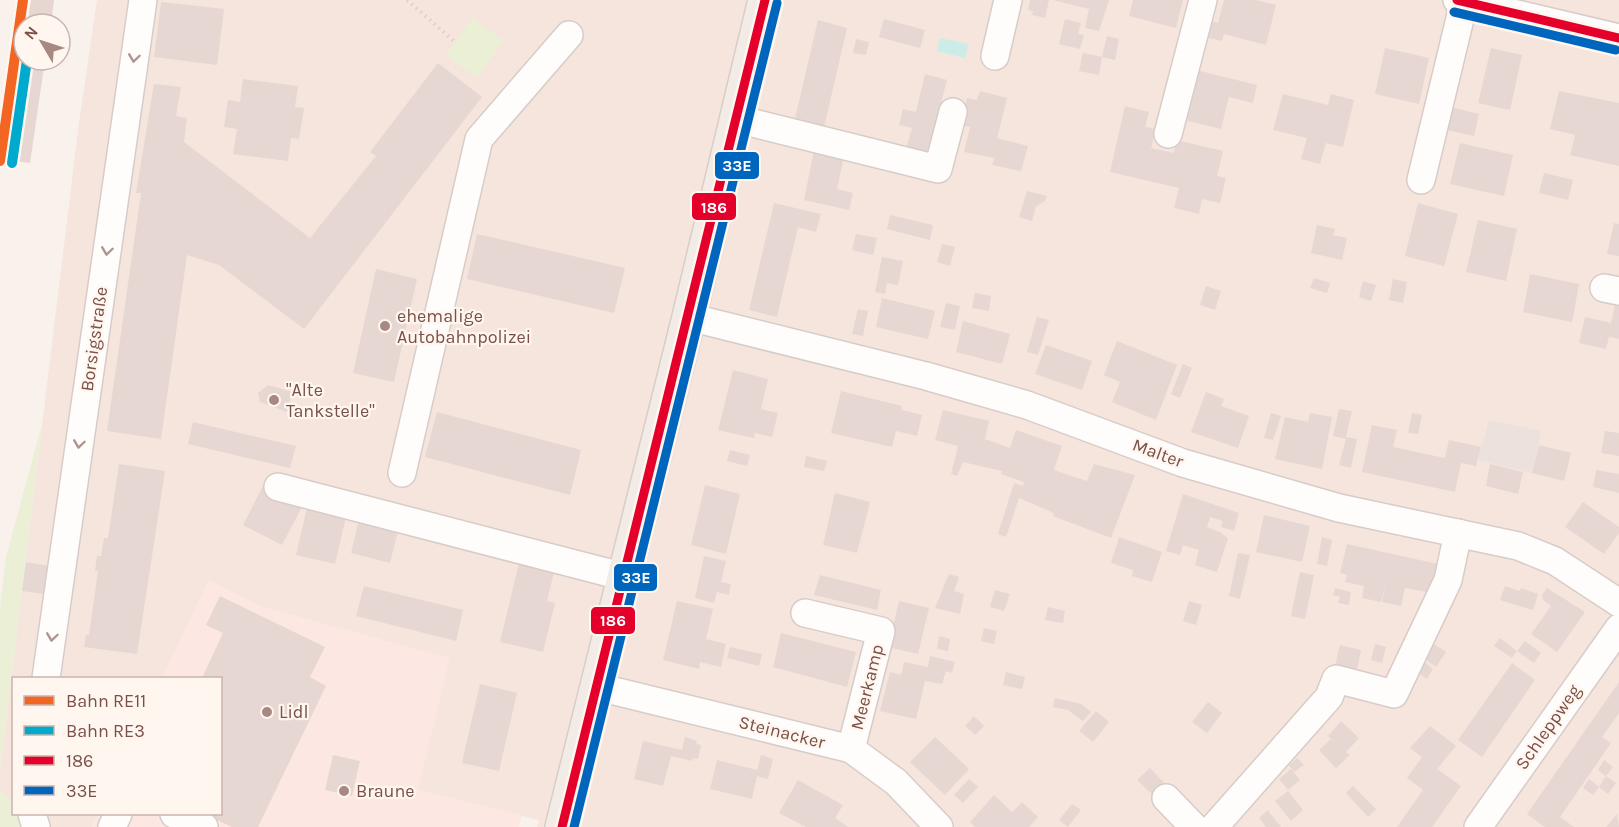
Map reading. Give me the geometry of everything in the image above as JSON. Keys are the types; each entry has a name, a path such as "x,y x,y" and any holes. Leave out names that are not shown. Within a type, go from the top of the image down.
{"main road":[{"path":"562,827 765,0"}],"street":[{"name":"Borsigstraße","path":"46,677 143,0"},
{"path":"995,56 1008,0"},
{"path":"1168,134 1203,0"},
{"path":"1421,180 1461,1 1517,7 1619,38"},
{"path":"402,473 479,139 569,35"},
{"path":"737,118 938,169 953,112"},
{"name":"Malter","path":"689,317 926,376 1027,405 1183,462 1339,508 1518,546 1555,561 1619,603"},
{"path":"278,487 625,577"},
{"path":"1215,827 1329,697 1336,679 1394,694 1448,580 1458,533"},
{"name":"Meerkamp","path":"806,613 881,631 851,749"},
{"name":"Schleppweg","path":"1478,827 1619,628"},
{"name":"Steinacker","path":"598,687 851,749 896,782 939,827"},
{"path":"1166,798 1194,827"},
{"path":"178,815 204,827"}],"path":[{"path":"407,0 455,42"}],"shaded area":[{"path":"97,0 1619,0 1619,827 537,827 539,820 417,790 260,606 209,580 162,677 12,677 12,800 0,791 0,769 79,123"},
{"path":"1489,420 1541,431 1532,473 1478,460"},
{"path":"209,580 260,606 450,658 418,790 522,815 519,827 92,827 98,815 222,815 222,677 162,677"},
{"path":"19,815 98,815 92,827 21,827"}],"green space":[{"path":"472,18 504,41 477,78 446,55"},
{"path":"42,424 0,769 0,608 6,557"},
{"path":"0,791 12,800 12,815 19,815 21,827 0,827"}],"water":[{"path":"940,38 968,44 965,58 937,51"}],"building":[{"path":"31,0 54,0 52,12 29,12"},
{"path":"1030,0 1049,0 1045,18 1032,15 1033,11 1028,10"},
{"path":"1053,0 1109,0 1099,31 1085,28 1089,9"},
{"path":"1133,0 1183,0 1176,28 1129,16"},
{"path":"1224,0 1256,0 1276,5 1266,45 1224,34 1222,41 1205,37 1209,20 1218,23"},
{"path":"161,2 224,9 217,65 154,57"},
{"path":"884,19 925,30 920,48 879,37"},
{"path":"1065,19 1081,23 1078,34 1084,35 1080,49 1059,44"},
{"path":"818,20 847,28 822,136 793,127"},
{"path":"1107,36 1119,39 1115,60 1102,57"},
{"path":"856,39 869,42 866,55 853,53"},
{"path":"1385,48 1429,58 1419,104 1375,94"},
{"path":"1491,48 1522,55 1510,110 1478,103"},
{"path":"1083,53 1102,57 1099,75 1079,71"},
{"path":"438,63 482,97 304,329 219,265 187,255 161,439 107,431 141,193 136,193 154,84 181,87 176,116 187,118 184,142 310,238 376,156 370,152"},
{"path":"1188,68 1257,85 1253,103 1229,97 1221,129 1176,118"},
{"path":"20,72 43,72 30,163 8,160"},
{"path":"925,74 947,80 928,154 906,149 912,128 899,125 903,109 916,112"},
{"path":"243,79 298,86 295,107 304,108 299,139 291,138 288,161 233,154 237,129 224,127 228,100 240,102"},
{"path":"980,91 1007,98 997,138 1028,146 1021,171 992,165 995,158 964,152 970,127 960,125 967,98 977,100"},
{"path":"1559,91 1619,103 1619,166 1570,155 1575,135 1550,129"},
{"path":"1283,94 1328,105 1331,94 1354,100 1343,147 1326,143 1320,164 1301,159 1307,138 1273,130"},
{"path":"1125,106 1149,112 1145,127 1156,129 1151,148 1174,153 1176,140 1223,151 1217,176 1226,178 1220,203 1202,199 1199,214 1174,208 1179,188 1110,172"},
{"path":"1446,106 1479,114 1474,136 1441,129"},
{"path":"1460,143 1513,155 1504,196 1450,184"},
{"path":"815,145 845,152 837,189 853,193 849,210 804,200"},
{"path":"1544,173 1573,180 1568,200 1539,193"},
{"path":"1027,191 1047,196 1044,202 1036,206 1032,221 1019,217"},
{"path":"774,203 821,214 816,232 798,227 777,317 749,310"},
{"path":"1418,203 1458,214 1444,266 1405,256"},
{"path":"890,215 933,225 930,240 887,229"},
{"path":"1478,220 1517,229 1506,281 1466,272"},
{"path":"1614,223 1619,224 1619,256 1607,254"},
{"path":"1317,225 1335,229 1333,235 1347,238 1342,260 1311,253"},
{"path":"477,234 625,268 614,313 467,279"},
{"path":"856,234 877,238 873,255 852,250"},
{"path":"942,244 955,247 950,266 937,262"},
{"path":"882,257 903,261 898,285 887,283 885,294 875,292"},
{"name":"ehemalige Autobahnpolizei","path":"376,269 417,279 394,382 353,373"},
{"path":"1530,274 1579,284 1572,322 1523,312"},
{"path":"1314,278 1330,283 1327,293 1310,288"},
{"path":"1393,279 1407,282 1403,303 1389,300"},
{"path":"1363,281 1376,285 1371,301 1359,297"},
{"path":"1206,286 1221,291 1215,310 1200,305"},
{"path":"975,293 991,296 989,311 972,308"},
{"path":"882,298 935,311 928,339 876,327"},
{"path":"946,303 960,306 955,330 940,327"},
{"path":"1615,305 1619,306 1619,339 1609,337 1606,349 1579,343 1585,317 1611,323"},
{"path":"858,309 868,311 863,336 852,334"},
{"path":"1037,317 1049,320 1038,355 1027,352"},
{"path":"963,321 1010,334 1002,364 956,352"},
{"path":"1117,341 1177,365 1156,420 1112,402 1120,382 1104,375"},
{"path":"1046,345 1092,361 1082,390 1035,374"},
{"path":"1183,364 1192,368 1180,398 1171,394"},
{"path":"733,370 768,379 761,409 778,413 772,437 755,433 754,438 718,430"},
{"name":"\"Alte Tankstelle\"","path":"268,385 292,392 287,412 260,402 258,393"},
{"path":"841,391 902,406 902,410 922,415 917,436 896,431 892,447 831,433"},
{"path":"1206,392 1224,399 1221,406 1249,416 1238,448 1191,432"},
{"path":"1339,409 1352,411 1346,437 1357,439 1351,468 1339,465 1346,439 1333,436"},
{"path":"943,410 989,421 985,439 1010,448 1016,430 1062,446 1054,470 1068,475 1087,481 1094,464 1135,475 1111,538 1053,516 1054,513 1019,498 1006,537 998,534 1014,483 1023,486 1024,482 1001,474 1002,471 963,462 957,476 951,474 958,446 935,440"},
{"path":"437,412 581,450 570,495 425,457"},
{"path":"1271,413 1281,416 1273,440 1264,438"},
{"path":"1310,413 1332,417 1322,469 1275,459 1285,417 1308,422"},
{"path":"1412,413 1422,415 1418,434 1408,433"},
{"path":"193,422 296,446 290,468 188,444"},
{"path":"1372,425 1397,430 1393,447 1435,456 1445,458 1449,440 1481,447 1476,466 1461,463 1455,492 1362,472"},
{"path":"1605,431 1619,433 1619,456 1601,453"},
{"path":"1539,445 1571,453 1564,481 1532,473"},
{"path":"730,450 750,455 747,466 727,461"},
{"path":"806,456 827,461 824,471 804,467"},
{"path":"119,464 165,471 137,654 84,647 86,635 89,635 98,571 95,571 97,556 101,556 104,538 108,538"},
{"path":"1490,464 1523,472 1518,494 1486,486"},
{"path":"1596,470 1619,474 1619,493 1593,487"},
{"path":"264,484 303,505 282,545 243,525"},
{"path":"705,485 740,494 726,554 691,545"},
{"path":"835,493 870,502 857,553 823,545"},
{"path":"1183,494 1239,513 1234,531 1221,527 1223,521 1210,517 1207,527 1228,538 1217,572 1195,565 1199,550 1183,545 1180,555 1166,551"},
{"path":"1583,502 1619,527 1619,533 1604,554 1565,527"},
{"path":"307,508 346,517 335,564 296,555"},
{"path":"1264,515 1310,526 1302,562 1256,552"},
{"path":"359,520 398,530 390,563 351,553"},
{"path":"1119,537 1162,552 1152,582 1132,576 1133,570 1111,563"},
{"path":"1322,537 1332,540 1327,566 1317,564"},
{"path":"1347,544 1438,564 1432,593 1405,588 1401,606 1382,602 1386,583 1381,602 1362,598 1364,586 1345,582 1347,575 1340,573"},
{"path":"1238,553 1250,555 1240,599 1229,596"},
{"path":"704,556 726,561 721,582 731,584 729,595 717,592 714,603 695,598"},
{"path":"26,562 49,566 44,594 22,591"},
{"path":"519,563 554,572 547,601 555,603 543,652 500,642"},
{"path":"1300,572 1314,575 1305,619 1291,616"},
{"path":"949,574 959,577 954,591 964,594 960,614 935,608"},
{"path":"820,575 881,590 877,610 814,595"},
{"path":"364,586 463,610 456,641 356,616"},
{"path":"1505,586 1520,591 1521,588 1538,594 1533,610 1500,600"},
{"path":"1335,588 1351,592 1349,605 1338,603 1340,597 1333,595"},
{"path":"1547,588 1585,612 1557,652 1531,634 1551,606 1543,600 1542,595"},
{"path":"995,590 1010,594 1004,611 990,607"},
{"name":"Lidl","path":"220,596 325,647 310,677 326,686 258,827 232,827 206,815 222,815 222,677 202,677 223,633 206,625"},
{"path":"677,601 713,609 706,639 726,644 721,667 700,662 699,669 663,660"},
{"path":"899,601 929,608 918,654 888,647"},
{"path":"1189,601 1202,605 1196,625 1183,621"},
{"path":"1048,607 1065,611 1063,623 1045,620"},
{"path":"984,628 997,631 994,644 981,641"},
{"path":"781,633 856,652 847,687 773,667"},
{"path":"939,636 950,639 948,651 937,649"},
{"path":"1500,638 1517,651 1512,658 1494,646"},
{"path":"1525,641 1541,653 1534,663 1517,651"},
{"path":"1375,644 1386,647 1382,663 1371,660"},
{"path":"1434,644 1446,652 1436,667 1425,659"},
{"path":"1340,645 1361,650 1356,675 1334,670"},
{"path":"730,647 762,654 759,666 727,658"},
{"path":"930,656 955,662 952,673 946,671 942,684 925,681 916,719 880,711 890,672 901,675 904,662 928,667"},
{"path":"1424,662 1433,669 1427,679 1417,672"},
{"path":"1512,663 1535,680 1482,757 1458,740"},
{"path":"1006,672 1025,677 1022,689 1003,685"},
{"path":"1619,682 1619,713 1602,737 1611,743 1560,817 1574,827 1545,827 1527,814"},
{"path":"480,684 517,693 499,771 462,763"},
{"path":"1055,698 1081,704 1091,712 1083,721 1068,710 1053,707"},
{"path":"1208,702 1222,713 1207,733 1192,722"},
{"path":"1096,711 1109,722 1093,742 1079,731"},
{"path":"974,716 984,726 975,735 965,726"},
{"path":"1341,721 1359,738 1346,752 1350,755 1336,768 1319,750 1331,739 1340,746 1328,736"},
{"path":"1430,726 1456,746 1437,769 1461,786 1432,827 1397,827 1423,790 1407,778 1422,757 1410,748"},
{"path":"685,737 701,745 698,759 693,758 692,761 671,756 663,786 634,779 643,741 682,750"},
{"path":"935,737 969,769 945,795 910,762"},
{"path":"333,755 360,761 352,796 325,790"},
{"path":"761,755 773,759 768,779 757,776 752,799 710,789 717,760 757,770"},
{"path":"1297,758 1304,765 1294,772 1289,765"},
{"path":"1604,760 1613,767 1606,776 1598,770"},
{"path":"1150,768 1168,787 1156,798 1137,780"},
{"path":"1291,769 1300,780 1288,790 1279,779"},
{"path":"1606,776 1616,783 1608,794 1599,787"},
{"path":"969,779 978,787 963,803 954,795"},
{"path":"1589,779 1599,787 1593,795 1583,788"},
{"path":"798,780 843,805 835,818 848,827 806,827 779,813"},
{"path":"1353,786 1376,809 1368,817 1346,793"},
{"path":"1288,791 1303,810 1291,821 1275,801"},
{"path":"994,795 1012,812 1022,802 1038,817 1029,827 975,827 970,822"},
{"path":"1072,804 1081,810 1068,827 1059,820"},
{"path":"1268,810 1281,827 1266,827 1259,818"},
{"path":"1617,814 1619,827 1606,827"}],"rail line":[{"name":"RE11","path":"0,161 23,0"},
{"name":"RE3","path":"12,163 25,72"}],"transit line":[{"name":"186","path":"562,827 765,0"},
{"name":"186","path":"1457,0 1619,38"},
{"name":"33E","path":"574,827 777,3"},
{"name":"33E","path":"1454,12 1616,50"}],"place":[{"name":"ehemalige Autobahnpolizei","path":"385,326"},
{"name":"\"Alte Tankstelle\"","path":"274,400"},
{"name":"Lidl","path":"267,712"},
{"name":"Braune","path":"344,791"}]}
